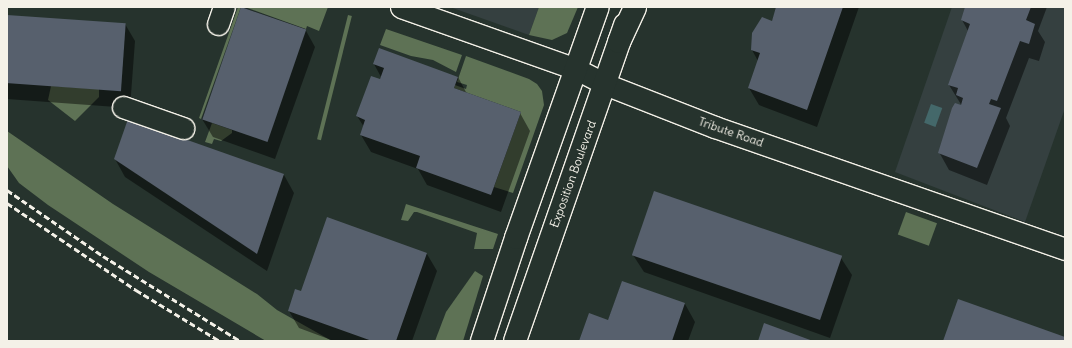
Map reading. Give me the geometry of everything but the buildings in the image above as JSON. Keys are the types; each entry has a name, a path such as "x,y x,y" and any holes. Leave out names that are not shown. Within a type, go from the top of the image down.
{"main road":[{"path":"482,341 598,7"},
{"name":"Exposition Boulevard","path":"515,341 631,7"},
{"path":"619,42 635,7"}],"street":[{"name":"Tribute Road","path":"401,7 576,69 605,84 715,127 1065,249"},
{"path":"124,107 183,128"}],"shaded area":[{"path":"450,7 539,7 529,35"},
{"path":"952,7 1065,7 1065,108 1025,222 895,172"}],"green space":[{"path":"238,7 241,7 201,119 199,118"},
{"path":"245,7 328,7 319,31 307,26 306,29"},
{"path":"539,7 578,7 567,33 552,40 529,35"},
{"path":"348,15 352,16 321,140 317,139"},
{"path":"386,29 462,55 456,72 433,60 411,56 380,45"},
{"path":"466,56 529,79 537,84 542,91 544,105 513,193 494,187 521,112 454,88 455,85 466,89 467,85 457,82"},
{"path":"51,86 99,89 99,97 75,121 48,100"},
{"path":"212,123 232,130 232,133 221,141 214,139 212,144 205,142"},
{"path":"7,131 113,204 257,294 277,310 332,341 266,341 149,272 48,205 19,183 7,166"},
{"path":"406,204 498,234 493,249 474,249 477,233 417,212 414,212 408,221 401,220"},
{"path":"906,212 937,223 929,246 898,235"},
{"path":"475,271 483,276 463,341 435,341 446,312"}],"water":[{"path":"931,104 942,108 935,127 924,123"}],"railway":[{"path":"7,190 103,256 240,341"},
{"path":"7,203 136,290 220,341"}]}
